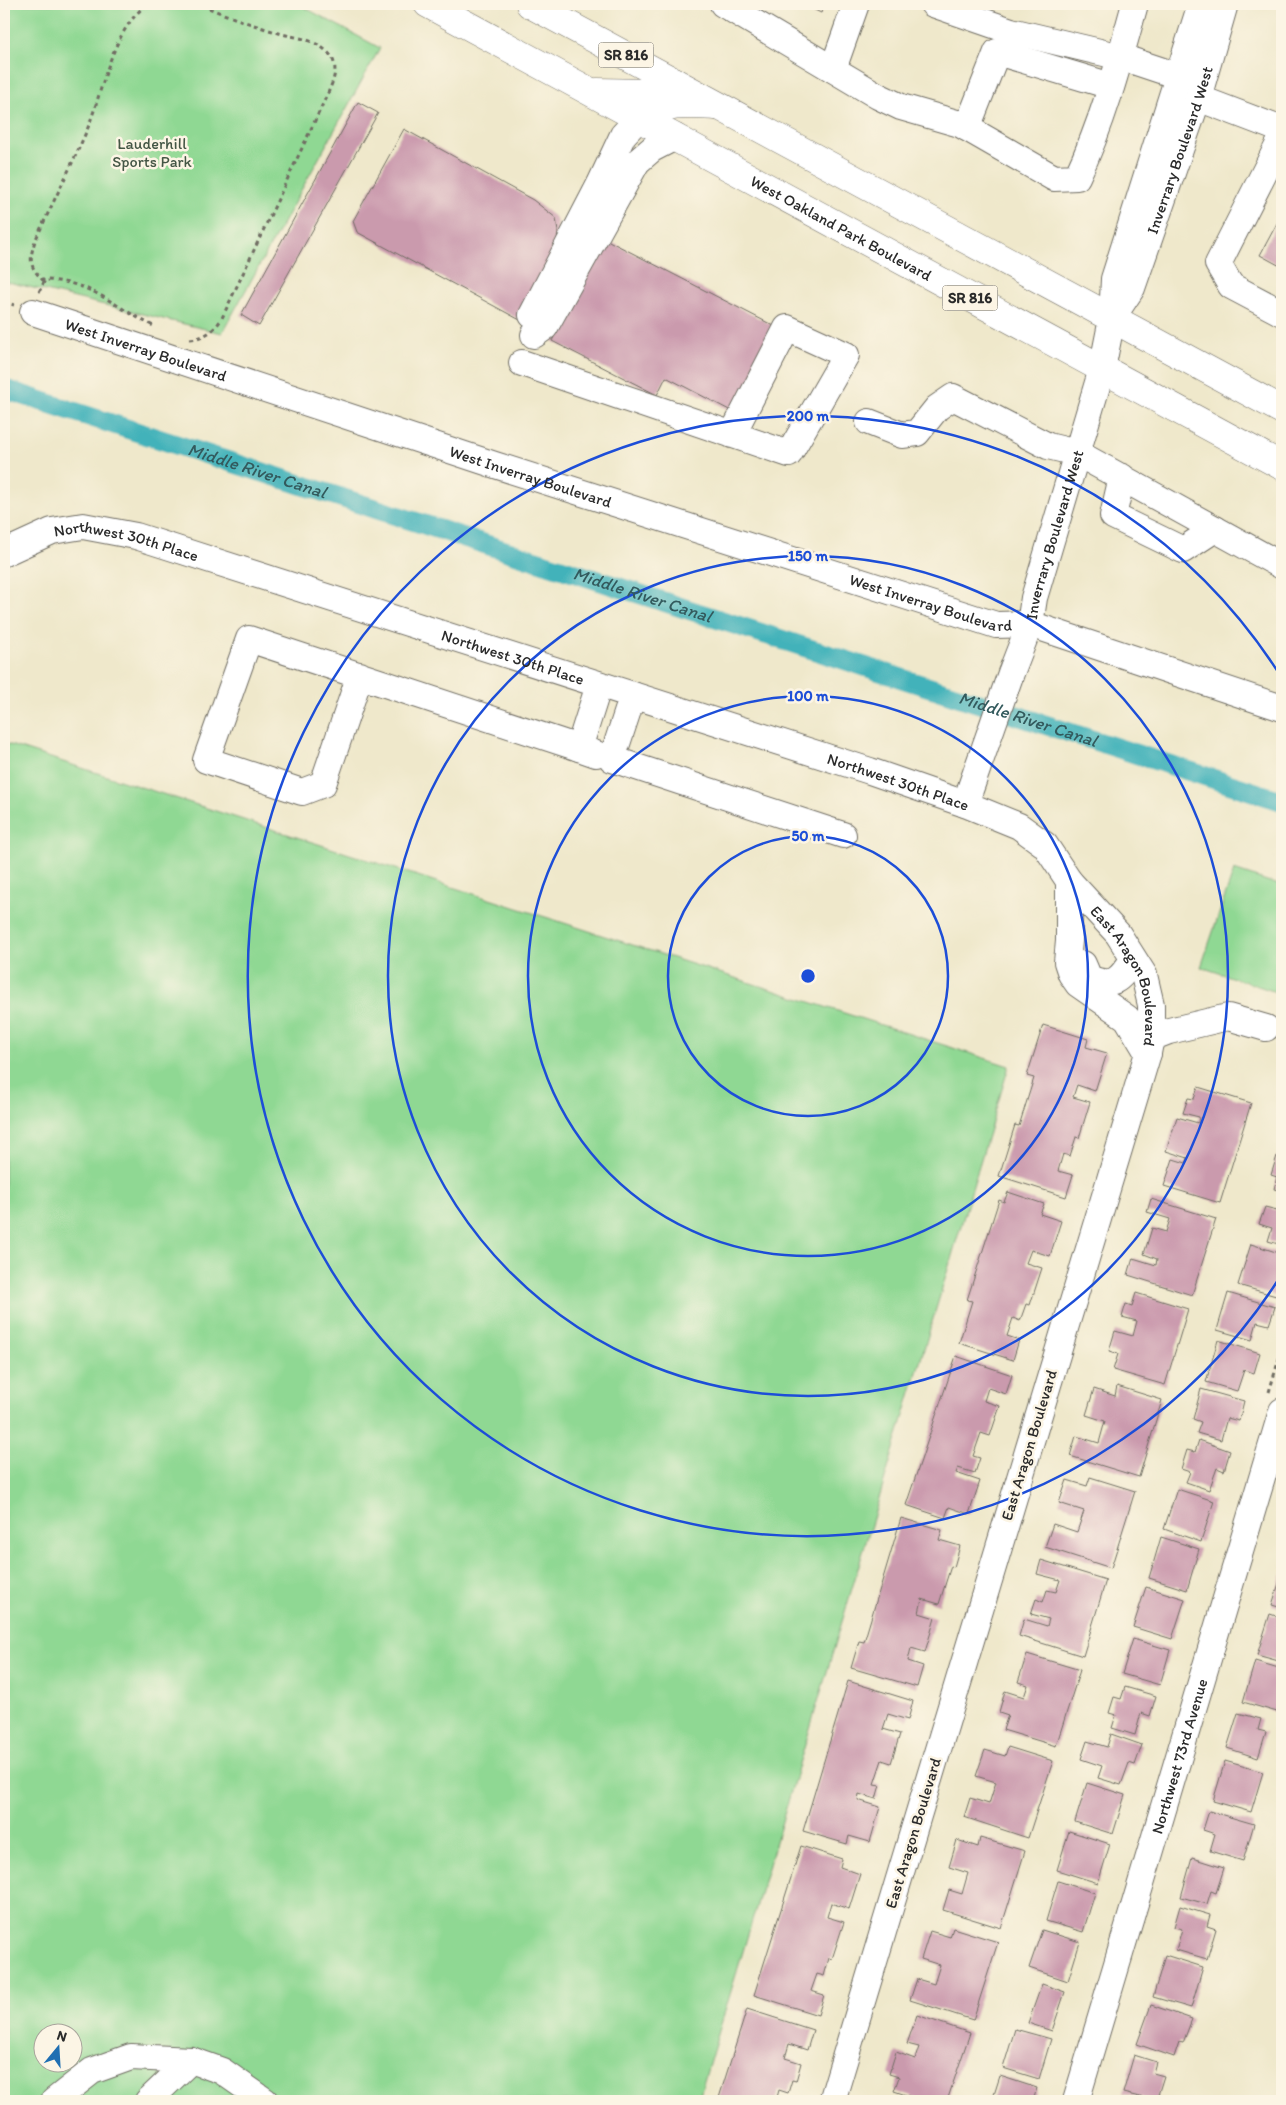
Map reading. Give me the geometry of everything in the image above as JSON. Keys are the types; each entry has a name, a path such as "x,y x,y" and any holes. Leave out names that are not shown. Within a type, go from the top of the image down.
{"main road":[{"name":"West Oakland Park Boulevard","path":"428,4 1282,466"},
{"name":"SR 816","path":"530,4 1282,410"},
{"path":"590,92 648,93 673,80"},
{"path":"639,118 662,107 682,104 722,107"}],"street":[{"path":"723,4 878,96 901,107 960,124 1054,178 1077,177 1091,148 1121,57 1134,4"},
{"path":"833,70 856,4"},
{"path":"933,4 1111,86"},
{"name":"Inverrary Boulevard West","path":"965,804 1010,673 1030,624 1034,598 1102,370 1112,319 1114,279 1201,4"},
{"name":"Inverrary Boulevard West","path":"1112,319 1132,288 1198,98 1225,4"},
{"path":"967,128 997,52 1023,47 1121,57 1178,76"},
{"path":"1198,98 1282,130"},
{"path":"639,118 623,135 532,316 534,336 545,327 637,162 652,149 675,137"},
{"path":"1282,138 1218,264 1231,286 1282,313"},
{"name":"West Inverray Boulevard","path":"33,312 495,465 996,625 1030,624"},
{"path":"522,363 732,435 789,454 846,355 787,328 732,435"},
{"path":"869,422 902,435 918,433 937,408 952,397 1048,446 1077,453 1282,566"},
{"path":"1122,477 1113,516 1183,550 1215,528"},
{"name":"Northwest 30th Place","path":"4,553 52,532 84,526 136,536 870,771 965,804 1018,826"},
{"path":"1030,624 1282,708"},
{"path":"360,675 323,784 302,792 206,760 249,639 360,675 843,835"},
{"path":"579,748 599,685"},
{"path":"612,759 633,695"},
{"name":"East Aragon Boulevard","path":"832,2101 1149,1045 1151,1005 1144,976 1118,934 1069,881 1044,845 1018,826"},
{"path":"1069,881 1067,962 1071,974 1078,984 1127,1018 1149,1045 1169,1031 1228,1017 1266,1028"},
{"path":"1069,941 1078,947 1084,971 1089,978 1103,984 1120,978 1134,960"},
{"name":"Northwest 73rd Avenue","path":"1076,2101 1282,1411"},
{"path":"54,2101 92,2071 131,2057 191,2060 222,2071 265,2101"},
{"path":"148,2101 191,2060"}],"path":[{"path":"147,4 137,12 109,64 87,128 46,216 30,256 32,266 44,281 56,280 81,286 102,295 148,324 162,330"},
{"path":"184,338 192,340 206,336 218,325 335,76 335,68 331,56 320,46 305,39 278,33 199,4"}],"green space":[{"name":"Lauderhill Sports Park","path":"4,4 298,4 380,48 222,333 4,281"},
{"path":"4,743 1009,1066 698,2101 4,2101"},
{"path":"1234,870 1282,886 1282,994 1201,967"}],"building":[{"path":"802,4 825,4 821,13"},
{"path":"358,102 378,113 259,326 241,315"},
{"path":"404,129 533,200 556,218 558,231 556,250 520,320 357,232 353,221"},
{"path":"1282,214 1282,267 1260,255"},
{"path":"605,239 774,326 737,414 666,377 657,395 552,341"},
{"path":"1043,1025 1088,1039 1086,1047 1107,1053 1095,1091 1077,1085 1073,1097 1090,1102 1079,1138 1076,1137 1070,1156 1063,1154 1058,1171 1073,1175 1066,1197 999,1176 1015,1125 1019,1126 1034,1078 1027,1076"},
{"path":"1198,1087 1251,1103 1220,1203 1164,1186 1173,1159 1186,1163 1188,1158 1166,1151 1177,1117 1198,1123 1199,1117 1183,1113 1188,1098 1194,1099"},
{"path":"1277,1156 1282,1158 1282,1191 1274,1189 1277,1177 1271,1175"},
{"path":"1008,1192 1044,1204 1040,1214 1061,1221 1050,1256 1031,1250 1026,1263 1042,1268 1030,1305 1026,1304 1020,1321 1013,1318 1007,1336 1019,1340 1013,1360 959,1343 972,1301 967,1300 999,1200 1004,1202"},
{"path":"1280,1197 1282,1198 1282,1245 1268,1241 1272,1228 1259,1224 1265,1207 1277,1210"},
{"path":"1151,1199 1216,1219 1192,1295 1128,1275 1133,1258 1156,1265 1157,1259 1144,1254 1152,1228 1166,1232 1170,1219 1147,1212"},
{"path":"1251,1244 1282,1254 1282,1277 1276,1296 1238,1285"},
{"path":"1136,1293 1188,1309 1165,1385 1113,1370 1118,1354 1109,1351 1115,1331 1133,1336 1137,1321 1122,1317 1126,1304 1132,1306"},
{"path":"1228,1293 1275,1307 1269,1325 1257,1322 1252,1340 1217,1330"},
{"path":"1218,1340 1260,1353 1254,1373 1244,1370 1237,1391 1206,1382"},
{"path":"956,1356 1012,1375 1006,1394 988,1388 984,1401 1000,1406 990,1436 981,1433 973,1456 980,1458 975,1473 958,1468 956,1473 980,1481 969,1514 949,1507 945,1518 906,1505"},
{"path":"1117,1386 1162,1400 1139,1477 1070,1456 1076,1436 1099,1443 1105,1421 1086,1415 1094,1389 1115,1396"},
{"path":"1201,1389 1244,1401 1239,1421 1227,1418 1221,1440 1197,1433 1201,1422 1193,1419"},
{"path":"1199,1440 1230,1451 1224,1471 1217,1468 1209,1490 1186,1482 1190,1472 1181,1469 1187,1450 1195,1452"},
{"path":"1090,1477 1135,1491 1111,1568 1045,1547 1053,1524 1077,1532 1084,1511 1059,1503 1067,1480 1087,1486"},
{"path":"1177,1489 1214,1501 1201,1542 1164,1529"},
{"path":"901,1518 942,1530 939,1540 960,1546 954,1567 951,1566 939,1604 922,1599 919,1613 935,1618 925,1652 911,1648 908,1661 923,1666 917,1687 851,1668 859,1641 864,1642"},
{"path":"1161,1537 1199,1549 1187,1590 1149,1578"},
{"path":"1041,1560 1106,1580 1083,1656 1019,1636 1024,1619 1047,1626 1049,1619 1031,1614 1036,1599 1043,1602 1047,1590 1056,1592 1060,1580 1037,1574"},
{"path":"1282,1574 1282,1608 1272,1605"},
{"path":"1146,1587 1185,1599 1172,1639 1133,1627"},
{"path":"1270,1614 1282,1618 1282,1662 1257,1655"},
{"path":"1133,1639 1170,1650 1160,1685 1122,1674"},
{"path":"1027,1654 1080,1670 1056,1746 1003,1730 1008,1715 999,1712 1005,1691 1024,1697 1028,1685 1018,1682"},
{"path":"1255,1661 1282,1669 1282,1696 1277,1712 1243,1702"},
{"path":"848,1681 913,1701 908,1720 888,1714 883,1729 900,1734 891,1763 882,1760 874,1784 880,1785 876,1799 859,1794 858,1800 880,1807 870,1842 849,1836 847,1844 803,1831"},
{"path":"1125,1687 1156,1696 1150,1716 1141,1713 1135,1735 1112,1728 1116,1715 1109,1713 1114,1697 1121,1699"},
{"path":"1238,1713 1261,1719 1258,1730 1266,1732 1258,1758 1227,1748"},
{"path":"1111,1734 1142,1745 1135,1765 1129,1763 1121,1785 1098,1778 1102,1766 1081,1759 1087,1741 1107,1747"},
{"path":"1008,1747 1053,1761 1028,1838 964,1817 970,1798 989,1804 996,1782 976,1776 985,1750 1005,1756"},
{"path":"1225,1761 1263,1772 1251,1812 1213,1801"},
{"path":"1087,1783 1125,1795 1113,1834 1075,1822"},
{"path":"1209,1811 1254,1824 1243,1861 1210,1851 1215,1834 1203,1830"},
{"path":"1069,1831 1110,1844 1098,1883 1057,1870"},
{"path":"980,1838 1025,1851 1001,1928 943,1910 949,1890 962,1894 968,1873 949,1867 957,1840 978,1847"},
{"path":"801,1846 842,1859 840,1867 860,1874 849,1909 831,1903 827,1917 844,1922 832,1959 829,1958 824,1976 817,1974 811,1991 824,1995 818,2015 754,1995"},
{"path":"1192,1858 1224,1868 1216,1893 1211,1891 1207,1904 1181,1897"},
{"path":"1058,1881 1095,1893 1083,1932 1046,1921"},
{"path":"1180,1906 1210,1915 1207,1926 1216,1929 1207,1959 1176,1950 1182,1929 1174,1927"},
{"path":"953,1928 998,1942 973,2020 910,2000 917,1979 934,1984 940,1965 921,1959 930,1931 950,1937"},
{"path":"1042,1930 1080,1942 1068,1981 1029,1968"},
{"path":"1165,1955 1203,1967 1191,2008 1153,1997"},
{"path":"1042,1984 1065,1992 1052,2031 1028,2023"},
{"path":"1151,2005 1192,2019 1183,2043 1179,2042 1174,2057 1137,2044"},
{"path":"747,2009 813,2030 807,2050 789,2044 785,2058 801,2063 796,2081 792,2080 788,2093 779,2090 776,2101 718,2101"},
{"path":"917,2015 970,2033 947,2101 924,2101 894,2091 899,2077 889,2074 896,2052 915,2059 919,2047 907,2044"},
{"path":"1015,2029 1051,2039 1039,2079 1003,2068"},
{"path":"1134,2055 1156,2062 1153,2073 1164,2076 1156,2101 1123,2093"},
{"path":"1000,2076 1037,2088 1033,2101 992,2101"}],"waterway":[{"name":"Middle River Canal","path":"4,389 1282,801"}]}
